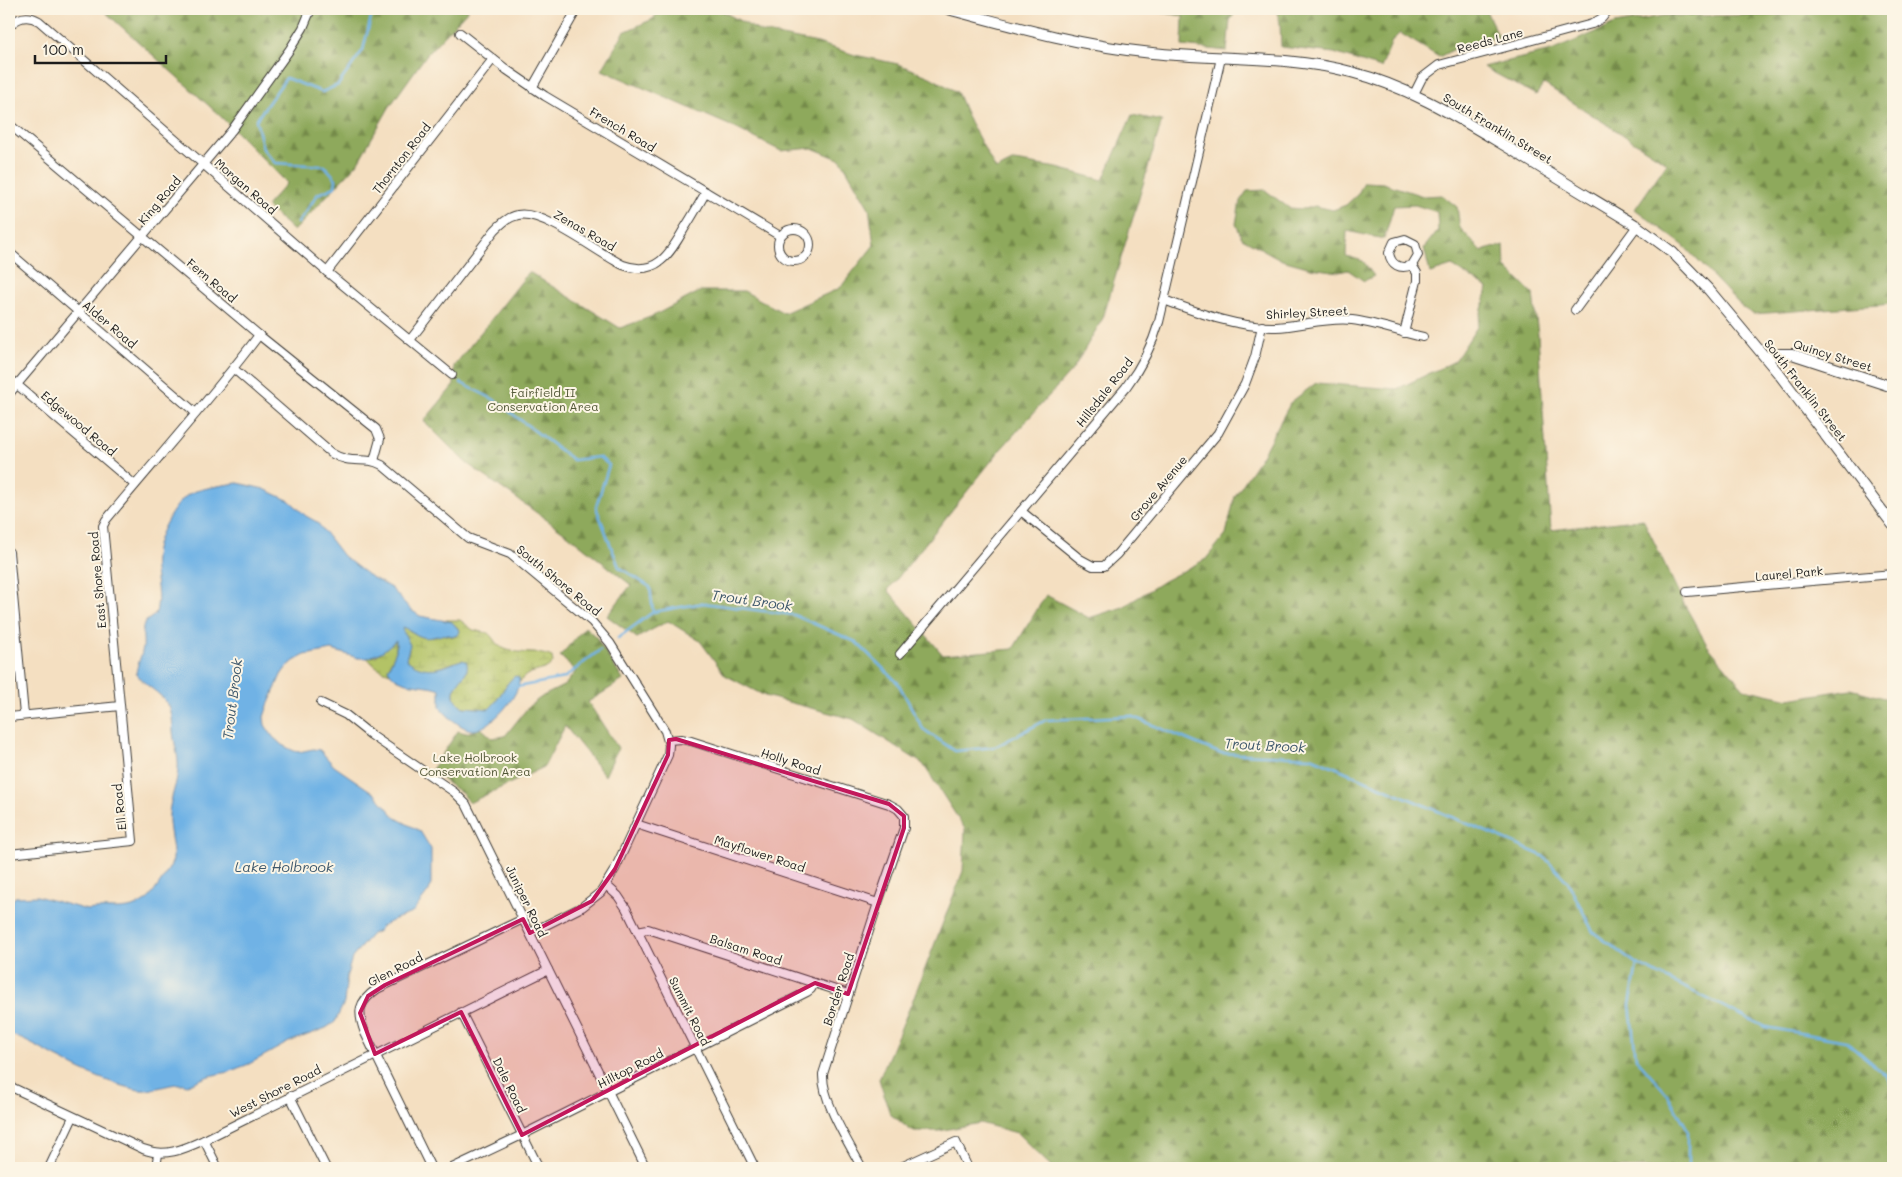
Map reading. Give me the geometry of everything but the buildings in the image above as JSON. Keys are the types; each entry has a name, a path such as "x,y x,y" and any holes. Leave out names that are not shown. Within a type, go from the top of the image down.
{"main road":[{"name":"South Franklin Street","path":"948,9 978,13 1049,36 1105,47 1156,54 1298,63 1342,70 1379,80 1414,94 1456,116 1637,226 1667,248 1689,268 1766,357 1893,525"},
{"name":"Quincy Street","path":"1766,357 1792,354 1893,387"}],"street":[{"name":"King Road","path":"9,394 244,116 290,49 303,28 311,9"},
{"path":"532,88 577,9"},
{"name":"Reeds Lane","path":"1414,94 1425,74 1439,65 1592,24 1602,18 1609,9"},
{"name":"Morgan Road","path":"9,26 16,20 24,17 31,17 39,21 327,272 452,375"},
{"name":"French Road","path":"460,32 532,88 780,236"},
{"name":"Hillsdale Road","path":"900,654 1135,375 1150,348 1164,300 1221,58"},
{"name":"Thornton Road","path":"327,272 493,59"},
{"name":"Fern Road","path":"9,124 260,336 376,429 380,439 374,461"},
{"name":"Zenas Road","path":"410,340 495,230 512,217 522,215 538,218 556,226 623,264 634,268 645,268 660,262 671,251 706,192"},
{"path":"1575,310 1637,226"},
{"path":"793,228 802,231 809,238 810,248 808,253 801,260 786,259 779,251 780,236 793,228"},
{"name":"Alder Road","path":"9,252 196,413"},
{"path":"1404,333 1417,281 1417,273 1412,265"},
{"name":"Shirley Street","path":"1164,300 1214,316 1262,326 1275,327 1350,320 1423,337"},
{"name":"Grove Avenue","path":"1021,510 1080,559 1092,566 1104,566 1218,433 1245,384 1255,357 1262,326"},
{"name":"East Shore Road","path":"120,706 103,529 106,520 260,336"},
{"path":"234,369 331,453 346,460 374,461"},
{"name":"Edgewood Road","path":"9,378 135,485"},
{"name":"South Shore Road","path":"374,461 385,467 468,538 510,554 592,622 610,643 662,725 669,740"},
{"path":"9,552 24,715"},
{"name":"Laurel Park","path":"1687,592 1893,574"},
{"name":"Juniper Road","path":"321,703 346,715 371,735 459,796 471,813 572,1016 607,1093 646,1168"},
{"path":"9,717 120,706"},
{"name":"Ell Road","path":"9,854 133,841 120,706"},
{"name":"Holly Road","path":"669,740 681,739 691,741 889,804 902,813"},
{"path":"530,933 587,904 606,886 668,755 669,740"},
{"name":"Border Road","path":"862,1168 828,1101 823,1080 826,1063 848,994 904,828 905,819 902,813"},
{"name":"Mayflower Road","path":"636,824 878,904"},
{"name":"Summit Road","path":"606,886 622,901 755,1168"},
{"name":"Glen Road","path":"431,1168 362,1026 361,1004 377,989 523,919"},
{"name":"Balsam Road","path":"637,931 648,929 848,994"},
{"name":"West Shore Road","path":"9,1086 143,1150 158,1154 181,1150 548,970"},
{"name":"Hilltop Road","path":"452,1168 607,1093 807,992 814,983"},
{"name":"Dale Road","path":"461,1012 539,1168"},
{"path":"290,1096 326,1168"},
{"path":"50,1168 73,1117"},
{"path":"204,1140 218,1168"},
{"path":"899,1168 956,1142 968,1168"},
{"path":"156,1168 158,1154"}],"highlighted area":[{"path":"676,739 889,804 904,816 904,828 848,994 815,983 522,1135 461,1012 375,1054 360,1013 368,996 385,985 523,919 530,933 592,901 615,869 668,755 669,740"}],"green space":[{"path":"102,9 469,9 427,54 390,106 357,164 294,231 266,206 287,183 218,114"},
{"name":"Fairfield II Conservation Area","path":"661,9 718,9 761,32 818,43 855,55 898,64 930,77 957,92 968,118 996,170 1014,161 1057,168 1103,180 1132,115 1162,121 1103,318 1073,369 1001,449 888,590 943,655 1013,649 1046,595 1089,618 1123,607 1164,581 1206,559 1226,534 1235,496 1261,457 1291,402 1316,383 1397,389 1455,361 1477,327 1488,288 1452,266 1430,273 1424,248 1438,230 1437,212 1415,205 1394,206 1384,239 1347,231 1346,256 1363,261 1374,276 1364,281 1348,270 1339,272 1311,268 1282,260 1242,238 1236,224 1240,201 1247,191 1265,190 1289,208 1304,209 1315,206 1333,210 1346,205 1358,194 1364,182 1383,183 1423,196 1442,195 1457,207 1460,228 1481,251 1504,245 1505,266 1533,294 1538,335 1551,530 1643,519 1683,602 1707,645 1744,689 1789,699 1851,689 1892,700 1893,882 1888,899 1893,913 1893,1168 1053,1168 1017,1133 980,1123 939,1131 912,1131 890,1114 879,1079 912,1002 963,871 965,829 923,764 853,719 765,696 725,675 700,641 668,621 637,638 607,616 631,585 568,535 465,462 424,421 454,385 454,366 529,272 620,328 653,316 701,291 744,291 784,313 840,288 874,245 869,208 841,160 812,148 781,151 731,126 602,70 624,32 653,19"},
{"path":"1139,9 1238,9 1230,20 1227,51 1182,46 1183,16"},
{"path":"1276,9 1485,9 1499,37 1458,47 1439,57 1400,33 1392,41 1381,68 1334,53 1281,47 1280,23"},
{"path":"1790,9 1893,9 1893,304 1753,314 1743,308 1683,245 1635,209 1667,163 1544,84 1536,95 1483,67 1551,51 1615,24 1663,16 1789,15"},
{"path":"446,620 460,620 473,630 488,633 504,649 539,653 552,657 553,663 544,669 527,675 520,682 519,678 515,676 489,709 463,707 455,698 454,693 467,671 463,660 428,669 414,665 406,659 409,650 402,632 403,627 421,637 436,637 443,634 454,637 458,635 460,631 454,624"},
{"name":"Lake Holbrook Conservation Area","path":"585,627 596,637 623,680 588,702 618,748 605,776 565,726 544,767 469,803 464,795 431,771 458,731 466,733 481,728 492,738 505,736 529,706 543,696 565,685 576,671 560,656"},
{"path":"396,640 396,651 388,669 390,673 383,671 368,658 376,656"}],"water":[{"name":"Lake Holbrook","path":"238,483 264,489 290,501 306,516 317,522 343,556 368,575 391,588 411,610 420,616 452,622 460,631 458,635 425,638 406,628 403,627 402,629 410,645 406,659 416,666 433,669 466,661 466,673 455,689 454,694 456,700 463,707 489,709 515,676 519,678 519,685 510,702 495,718 487,725 472,730 454,721 440,707 440,689 398,680 392,675 388,669 396,651 396,640 383,651 368,658 358,658 332,650 305,655 286,668 281,675 267,708 264,717 265,725 273,737 282,745 294,751 320,750 334,766 375,794 396,818 420,831 431,849 431,884 429,891 412,913 382,926 379,931 372,934 352,958 347,975 344,1003 335,1022 326,1028 289,1042 249,1064 228,1072 209,1076 187,1085 177,1084 139,1090 90,1074 9,1034 9,905 15,897 37,896 87,910 127,908 142,903 149,898 170,867 173,854 169,814 178,764 172,714 165,700 143,682 136,673 142,654 143,626 146,621 154,616 157,607 156,549 158,540 171,513 189,494"}],"waterway":[{"path":"298,223 318,194 335,187 336,179 325,166 275,163 263,149 256,120 286,78 322,92 338,85 363,50 373,9"},
{"path":"461,383 493,399 573,460 599,457 609,465 596,507 619,567 650,587 653,612"},
{"name":"Trout Brook","path":"618,638 653,612 703,603 794,615 856,642 898,683 923,729 955,751 995,747 1046,720 1131,716 1219,753 1311,757 1543,856 1568,882 1593,932 1637,964 1630,1005 1636,1058 1668,1095 1688,1130 1688,1168"},
{"name":"Trout Brook","path":"517,687 564,678 600,650"},
{"path":"1637,964 1765,1027 1846,1041 1887,1076 1893,1089"}]}
